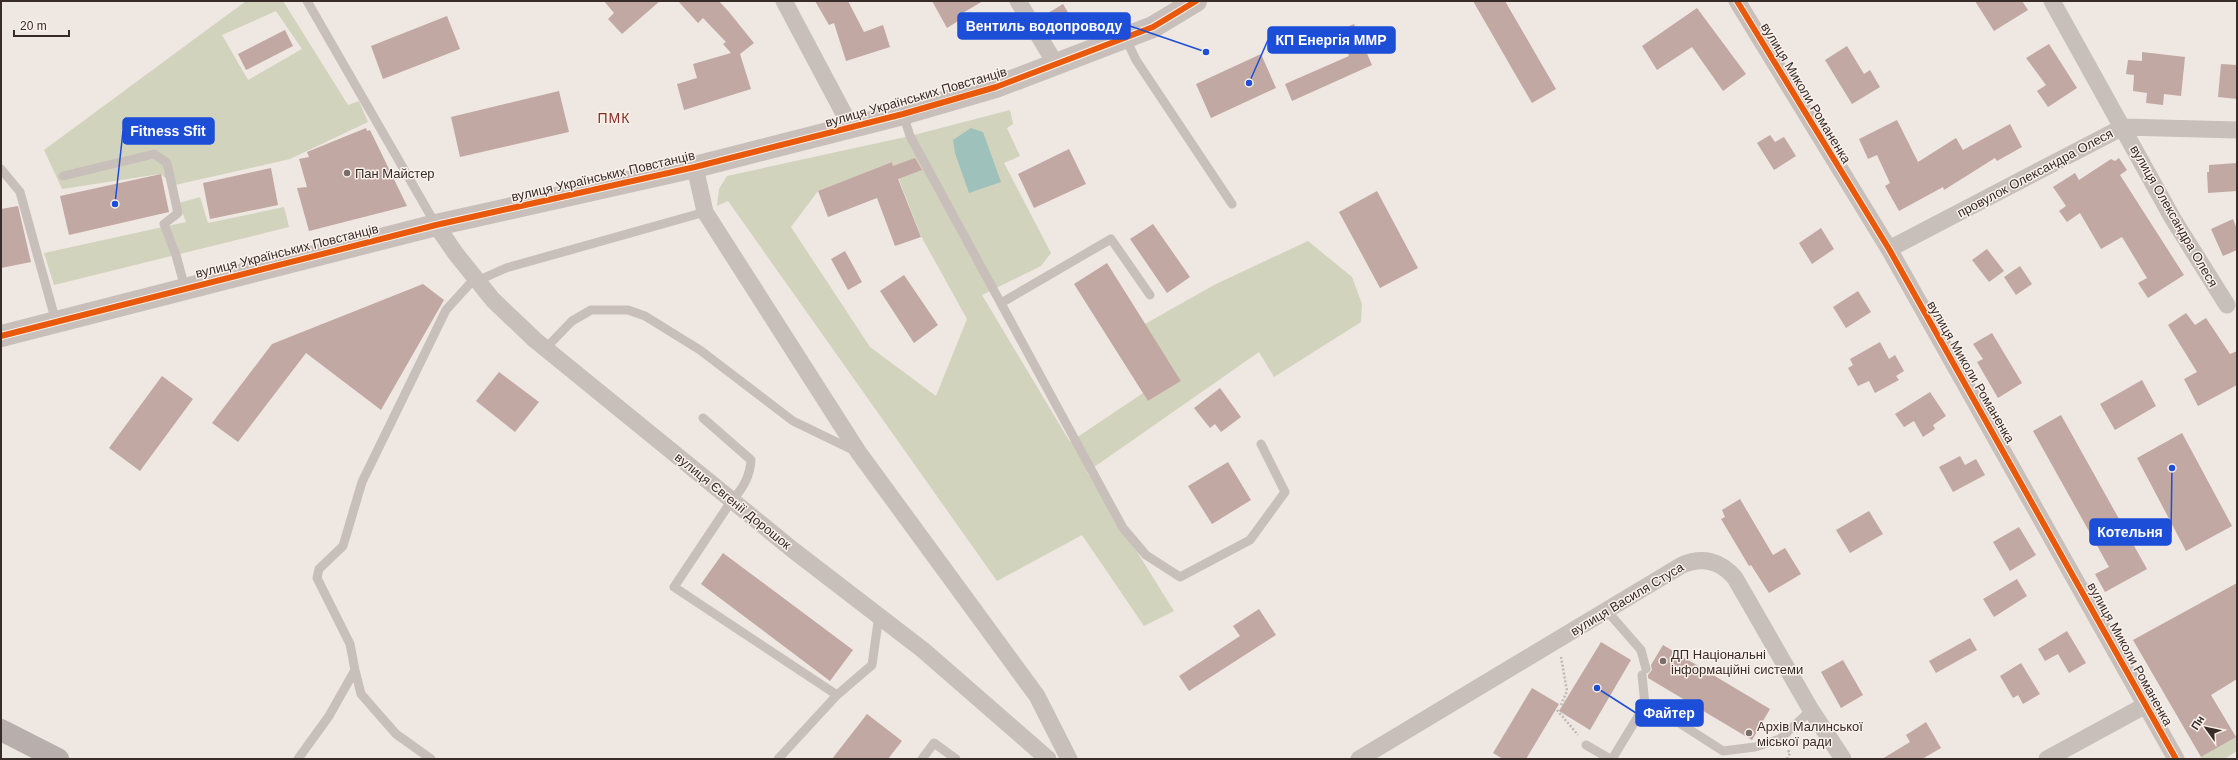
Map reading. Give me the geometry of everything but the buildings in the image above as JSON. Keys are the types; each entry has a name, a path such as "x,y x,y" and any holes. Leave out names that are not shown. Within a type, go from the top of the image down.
{"main road":[{"path":"1,730 46,756"}],"street":[{"path":"784,1 851,127"},
{"path":"1018,1 1055,64"},
{"name":"вулиця Українських Повстанців","path":"1,336 436,225 695,167 903,114 996,88 1153,26 1196,1"},
{"name":"вулиця Миколи Романенка","path":"1737,1 1888,249 2176,759"},
{"name":"вулиця Олександра Олеся","path":"2052,1 2173,219 2227,305"},
{"name":"провулок Олександра Олеся","path":"1888,249 2123,127 2237,130"},
{"path":"695,167 706,212 858,453 1037,696 1068,759"},
{"name":"вулиця Євгенії Дорошок","path":"436,225 476,279 509,316 544,349 732,500 879,615 944,668 1048,759"},
{"name":"вулиця Василя Стуса","path":"1359,759 1688,563 1703,560 1722,565 1734,578 1811,710 1843,759"},
{"path":"2047,759 2146,705"}],"lane":[{"path":"306,1 436,225"},
{"path":"1125,37 1136,60 1232,204"},
{"path":"903,114 910,136 1123,528 1146,556 1180,577 1250,540 1285,492 1261,444"},
{"path":"63,176 154,154 167,163 178,213 164,224 176,255 185,288"},
{"path":"1,169 20,192 56,322"},
{"path":"431,759 396,734 361,694 350,644 317,578 319,569 343,546 362,482 446,310 476,279 518,264 706,212"},
{"path":"1000,303 1111,239 1150,295"},
{"path":"544,349 572,321 591,310 628,310 645,316 700,350 793,421 858,453"},
{"path":"703,418 751,460 750,471 741,491 732,500 674,587 837,695"},
{"path":"1586,744 1611,759 1645,705 1644,672 1641,650 1607,611"},
{"path":"778,759 837,695 872,665 879,615"},
{"path":"298,759 329,716 355,670"},
{"path":"1645,705 1659,710 1721,755 1780,739 1811,710"},
{"path":"922,759 934,743 956,759"}],"path":[{"path":"1558,640 1567,691 1561,705"},
{"path":"1557,710 1586,744"}],"green space":[{"path":"246,1 283,1 348,105 359,101 368,122 290,159 175,185 160,174 62,189 44,150","holes":["276,11 302,49 248,80 222,35"]},
{"path":"1010,110 1013,124 1007,128 1020,156 1004,163 1051,253 1041,266 982,295 1070,442 1143,393 1148,401 1181,381 1145,324 1214,285 1308,241 1352,277 1362,304 1361,322 1274,377 1259,352 1087,472 1174,611 1144,626 1082,535 997,581 728,201 717,206 719,189 727,176 910,136","holes":["892,162 921,236 967,319 936,396 870,347 791,227 818,191"]},
{"path":"200,197 208,223 284,207 289,227 54,285 44,253 186,222 179,203"},
{"path":"2237,736 2237,751 2224,759 2202,759 2201,757"}],"water":[{"path":"971,128 983,132 1001,182 969,193 955,153 953,140"}],"cycle path":[{"path":"1,336 436,225 695,167 903,114 996,87 1153,27 1196,1"},
{"path":"1737,1 1889,249 2176,759"}],"place":[{"name":"Вентиль водопроводу","path":"1206,52"},
{"name":"КП Енергія ММР","path":"1249,83"},
{"name":"Пан Майстер","path":"347,173"},
{"name":"Fitness Sfit","path":"115,204"},
{"name":"Котельня","path":"2172,468"},
{"name":"ДП Національні інформаційні системи","path":"1663,661"},
{"name":"Файтер","path":"1597,688"},
{"name":"Архів Малинської міської ради","path":"1749,733"}],"district":[{"name":"ПМК","path":"614,118"}]}
